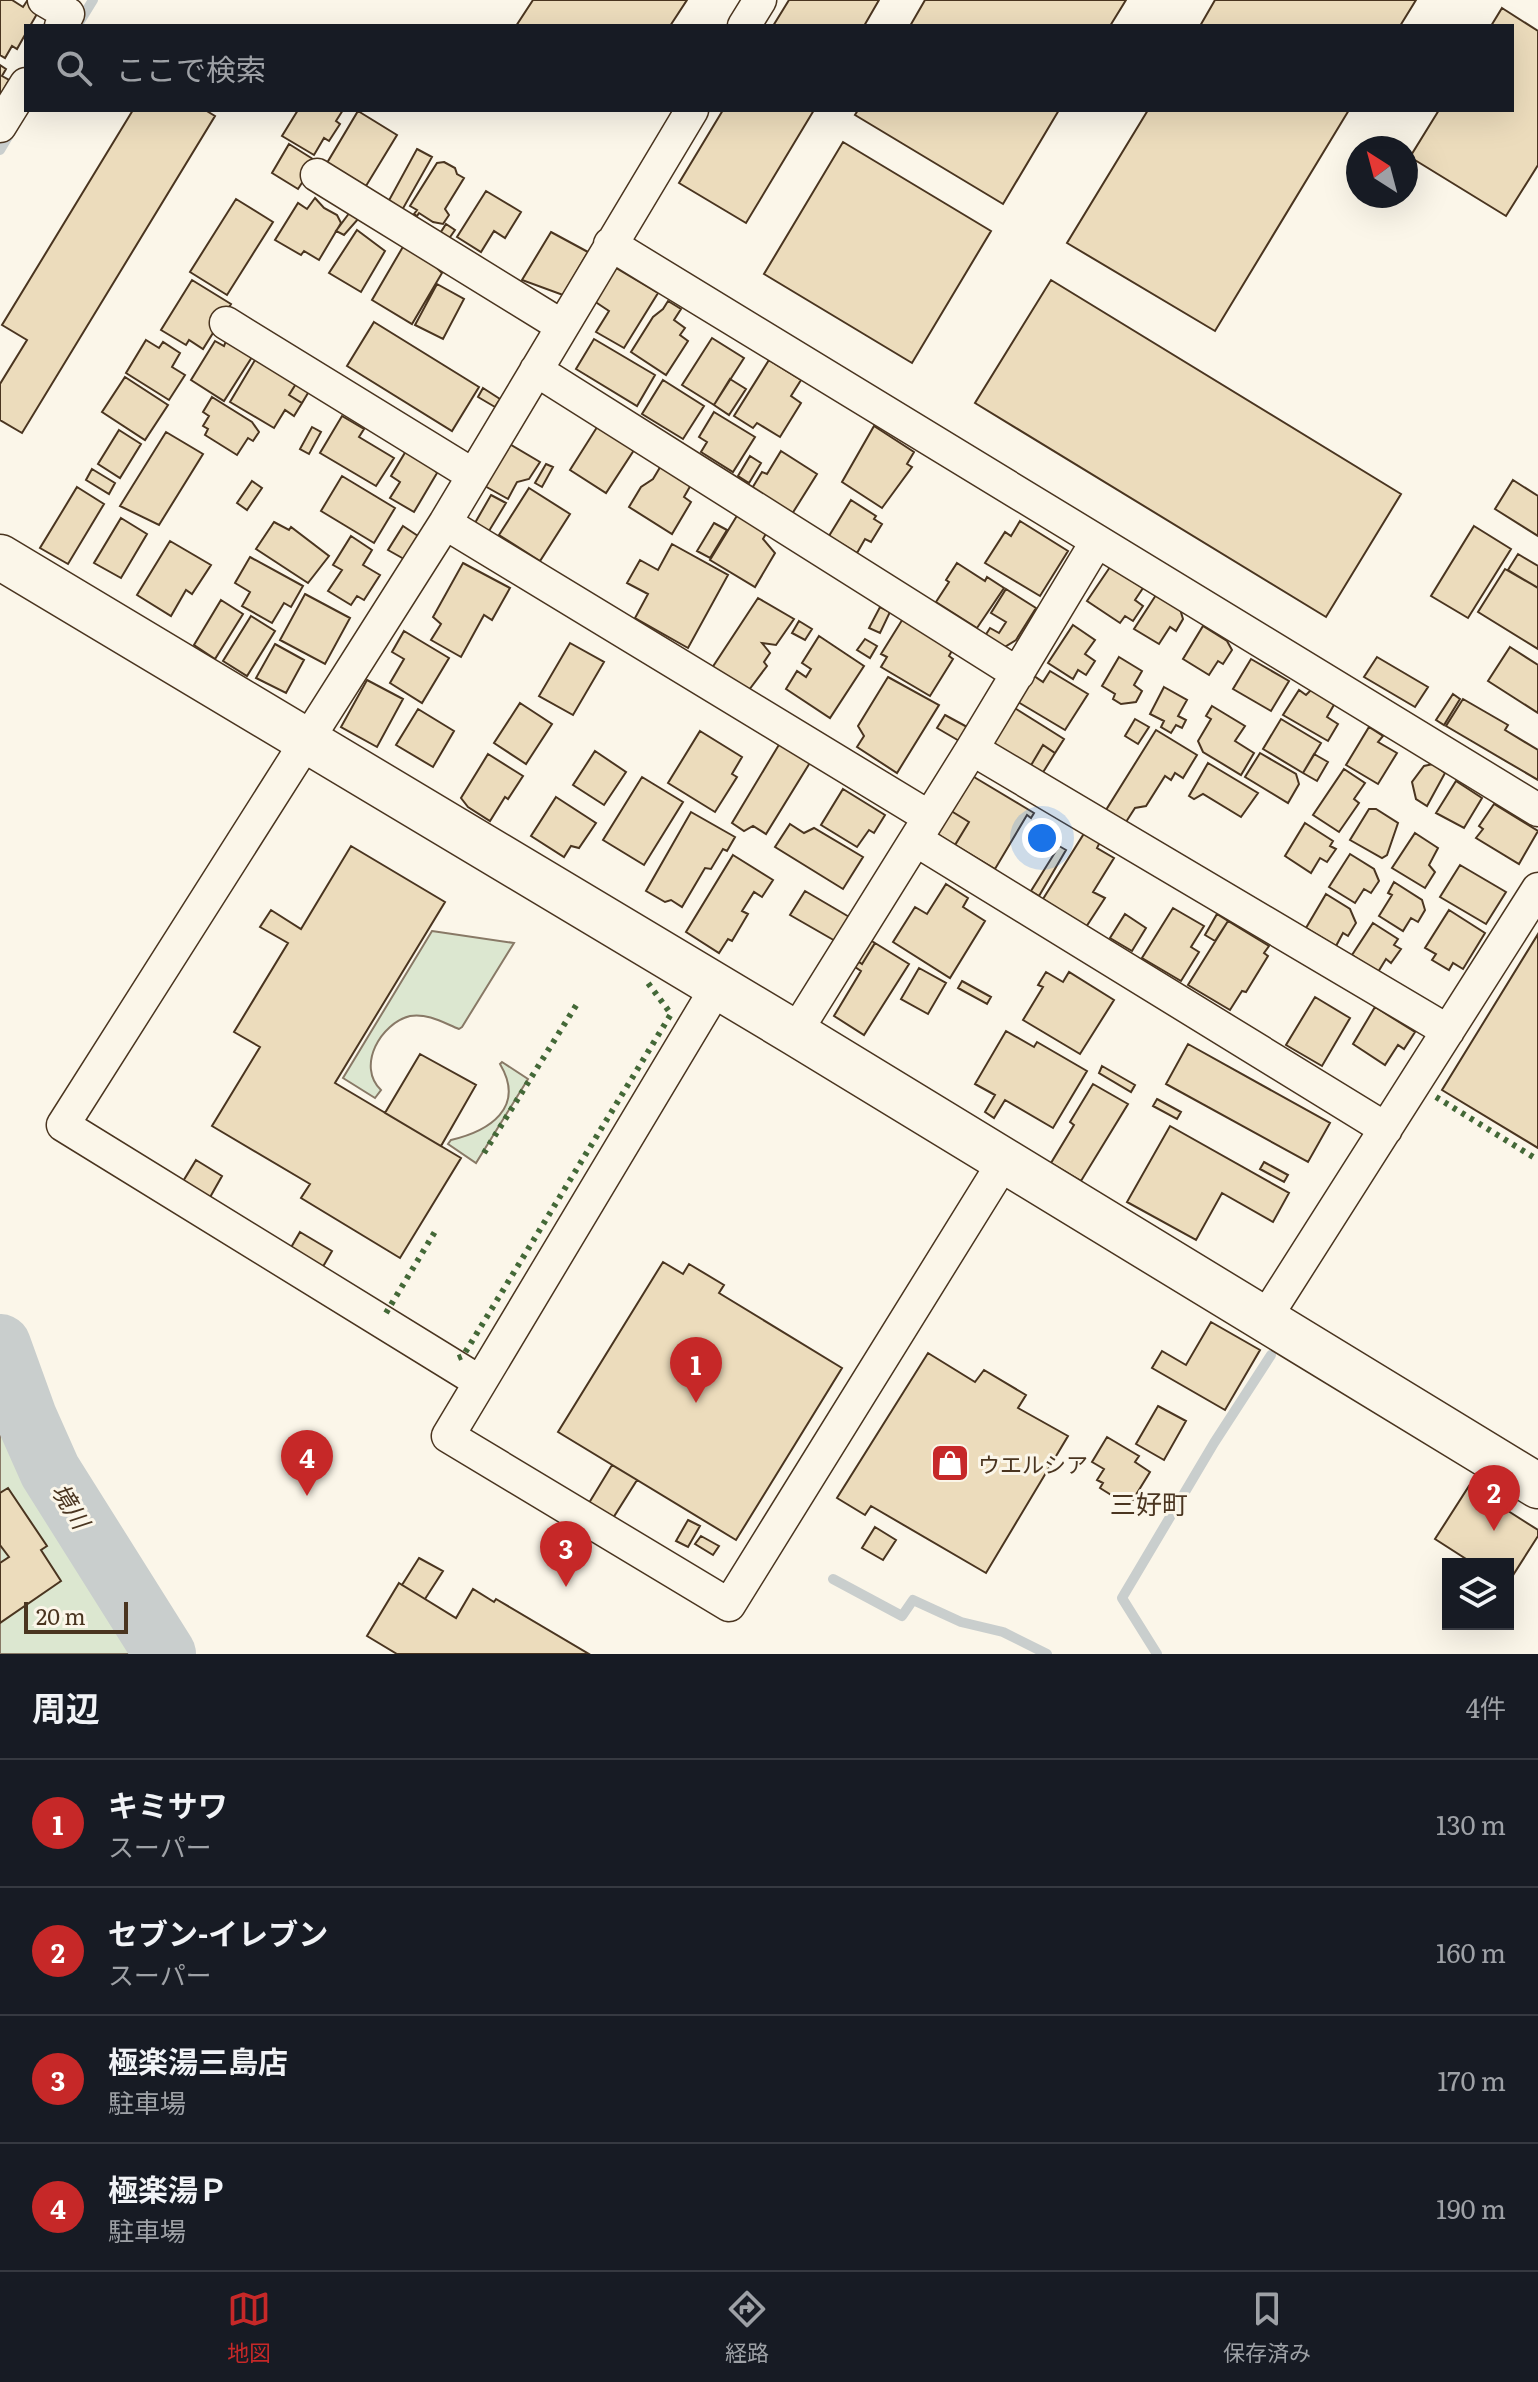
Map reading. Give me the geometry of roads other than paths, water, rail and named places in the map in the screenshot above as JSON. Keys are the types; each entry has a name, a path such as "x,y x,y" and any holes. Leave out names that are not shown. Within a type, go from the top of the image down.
{"street":[{"path":"44,0 68,14 62,24"},
{"path":"745,24 760,0"},
{"path":"0,126 24,87"},
{"path":"480,1382 63,1125 445,523 691,112"},
{"path":"317,175 562,326"},
{"path":"610,244 1538,810"},
{"path":"226,323 473,475"},
{"path":"536,370 1018,674"},
{"path":"445,523 1386,1129"},
{"path":"795,1033 1097,541"},
{"path":"0,557 795,1033 1538,1486"},
{"path":"972,749 1448,1031"},
{"path":"1264,1320 1538,889"},
{"path":"717,987 448,1436 729,1605 1005,1160"}],"waterway":[{"path":"78,24 93,0"},
{"path":"0,150 12,130"},
{"name":"境川","path":"0,1345 50,1471 165,1654"},
{"path":"1157,1654 1122,1598 1214,1443 1271,1355"},
{"path":"833,1579 902,1616 913,1600 961,1622 1003,1632 1047,1654"}],"place":[{"name":"キミサワ","path":"696,1403"},
{"name":"ウエルシア","path":"950,1463"},
{"name":"極楽湯Ｐ","path":"307,1496"},
{"name":"セブン-イレブン","path":"1494,1531"},
{"name":"極楽湯三島店","path":"566,1587"}],"district":[{"name":"三好町","path":"1149,1502"}]}
